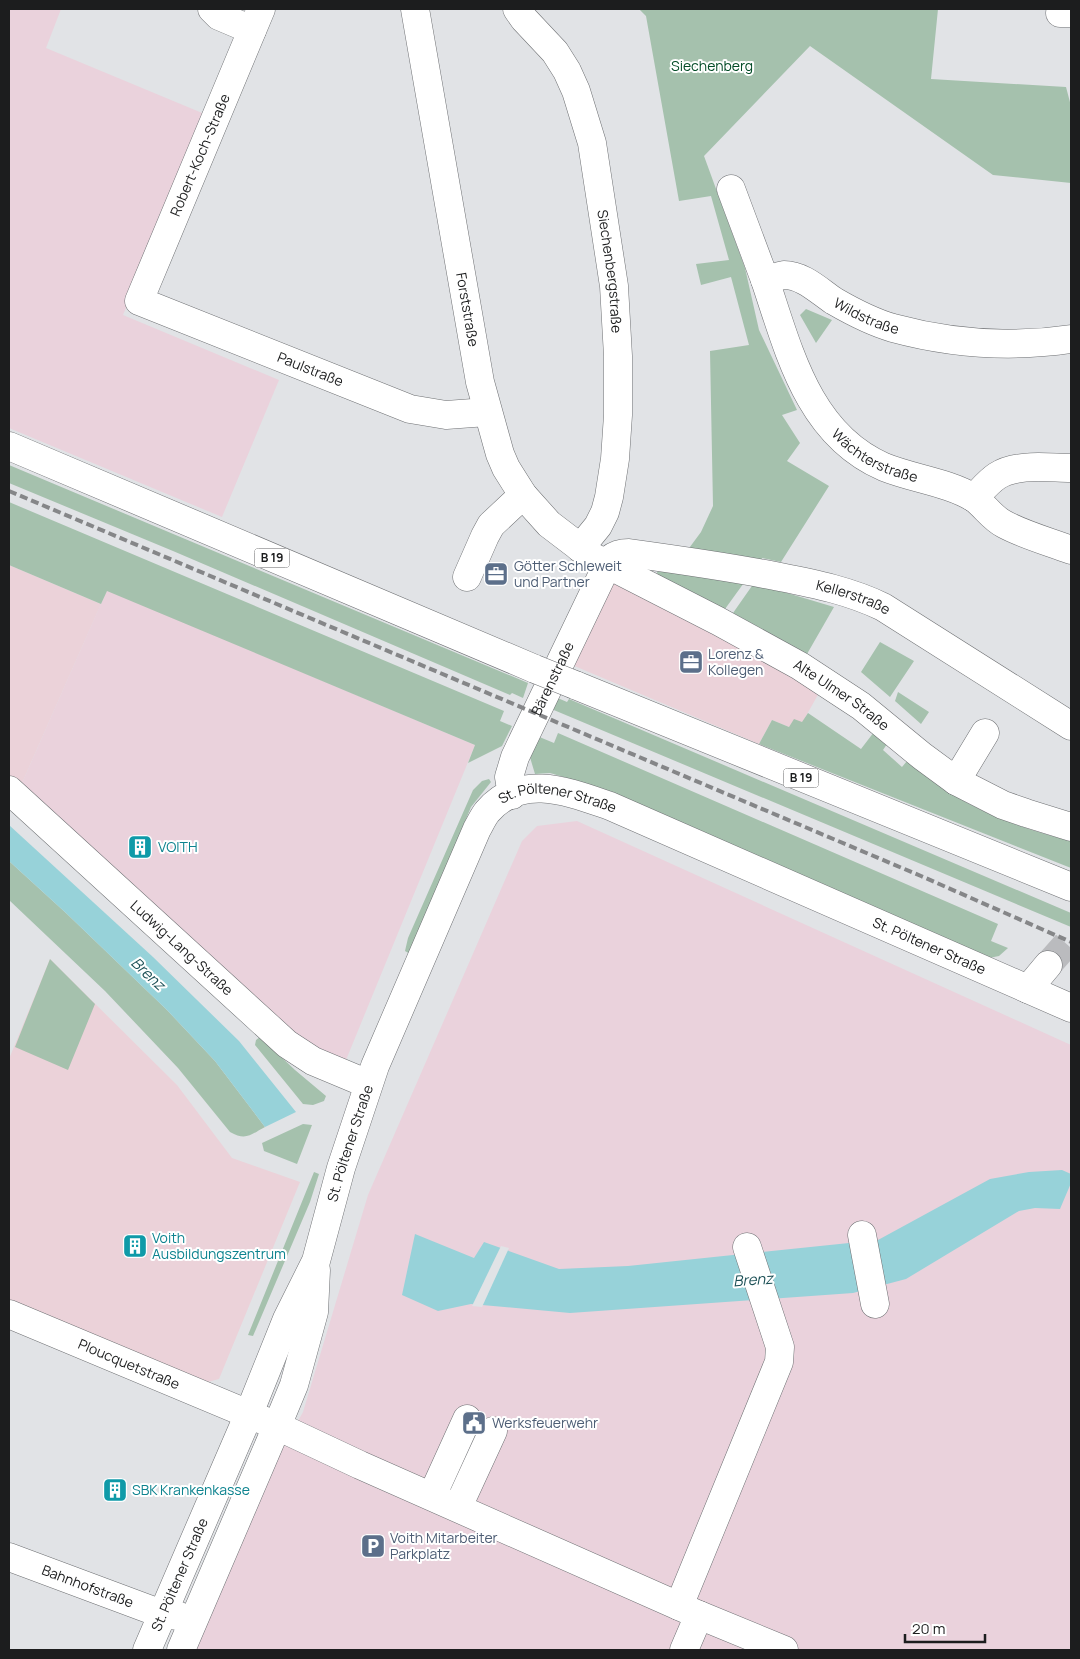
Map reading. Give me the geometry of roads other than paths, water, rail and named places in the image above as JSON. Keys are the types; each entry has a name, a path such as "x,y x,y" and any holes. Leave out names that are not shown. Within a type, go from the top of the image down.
{"street":[{"path":"212,9 219,16 256,19"},
{"name":"Forststraße","path":"415,9 480,382 500,454 506,468 523,495 549,524 580,548 607,565"},
{"name":"Siechenbergstraße","path":"517,9 555,52 567,71 576,91 592,143 614,286 618,356 618,415 615,459 605,512 598,526 580,548"},
{"name":"Robert-Koch-Straße","path":"139,300 256,19"},
{"path":"731,189 765,280"},
{"name":"Wildstraße","path":"765,280 784,275 798,278 866,318 892,327 963,343 1008,344 1071,339"},
{"name":"Wächterstraße","path":"765,280 788,348 807,392 820,414 839,436 863,455 885,467 962,491 974,498"},
{"name":"Paulstraße","path":"139,300 410,409 429,414 446,415 487,412"},
{"name":"B 19","path":"9,446 535,669 1071,887"},
{"path":"1071,468 1022,468 1006,471 988,483 974,498 993,517 1004,524 1071,550"},
{"path":"467,577 491,525 523,495"},
{"name":"Kellerstraße","path":"607,565 615,555 629,553 753,572 822,586 861,597 883,607 1071,726"},
{"name":"Alte Ulmer Straße","path":"607,565 637,588 718,621 828,683 862,706 922,756 956,781 979,794 1003,805 1071,827"},
{"name":"Bärenstraße","path":"512,795 509,777 513,763 607,565"},
{"path":"956,781 985,733"},
{"name":"St. Pöltener Straße","path":"147,1650 248,1416 287,1319 316,1261 341,1168 368,1084 477,829 487,812 500,801 527,789 546,788 567,791 610,806 1071,1008"},
{"name":"Ludwig-Lang-Straße","path":"9,790 287,1044 313,1061 368,1084"},
{"path":"1028,989 1048,965"},
{"path":"862,1235 875,1304"},
{"path":"684,1650 689,1610 779,1362 780,1348 747,1247"},
{"name":"St. Pöltener Straße","path":"181,1650 294,1384 314,1312 316,1261"},
{"name":"Ploucquetstraße","path":"9,1314 248,1416"},
{"path":"248,1416 277,1426 360,1465 784,1650"},
{"path":"438,1498 473,1422 438,1498"},
{"name":"Bahnhofstraße","path":"9,1557 162,1614 178,1616 197,1613"}],"water":[{"name":"Brenz","path":"9,825 153,957 239,1041 296,1112 265,1127 215,1061 167,1010 9,861"},
{"name":"Brenz","path":"1062,1170 1071,1174 1071,1183 1060,1209 1035,1208 1019,1211 906,1279 853,1293 570,1313 471,1304 438,1311 402,1295 415,1234 474,1258 484,1242 559,1269 628,1266 878,1240 990,1179 1029,1172"}],"tunnel":[{"path":"1048,965 1071,939"}],"railway":[{"path":"9,491 921,876 1071,942"}],"place":[{"name":"Götter Schleweit und Partner","path":"496,574"},
{"name":"Lorenz & Kollegen","path":"691,662"},
{"name":"VOITH","path":"140,847"},
{"name":"Voith Ausbildungszentrum","path":"135,1246"},
{"name":"Werksfeuerwehr","path":"474,1423"},
{"name":"SBK Krankenkasse","path":"115,1490"},
{"name":"Voith Mitarbeiter Parkplatz","path":"373,1546"}],"park label":[{"name":"Siechenberg","path":"712,66"}]}
